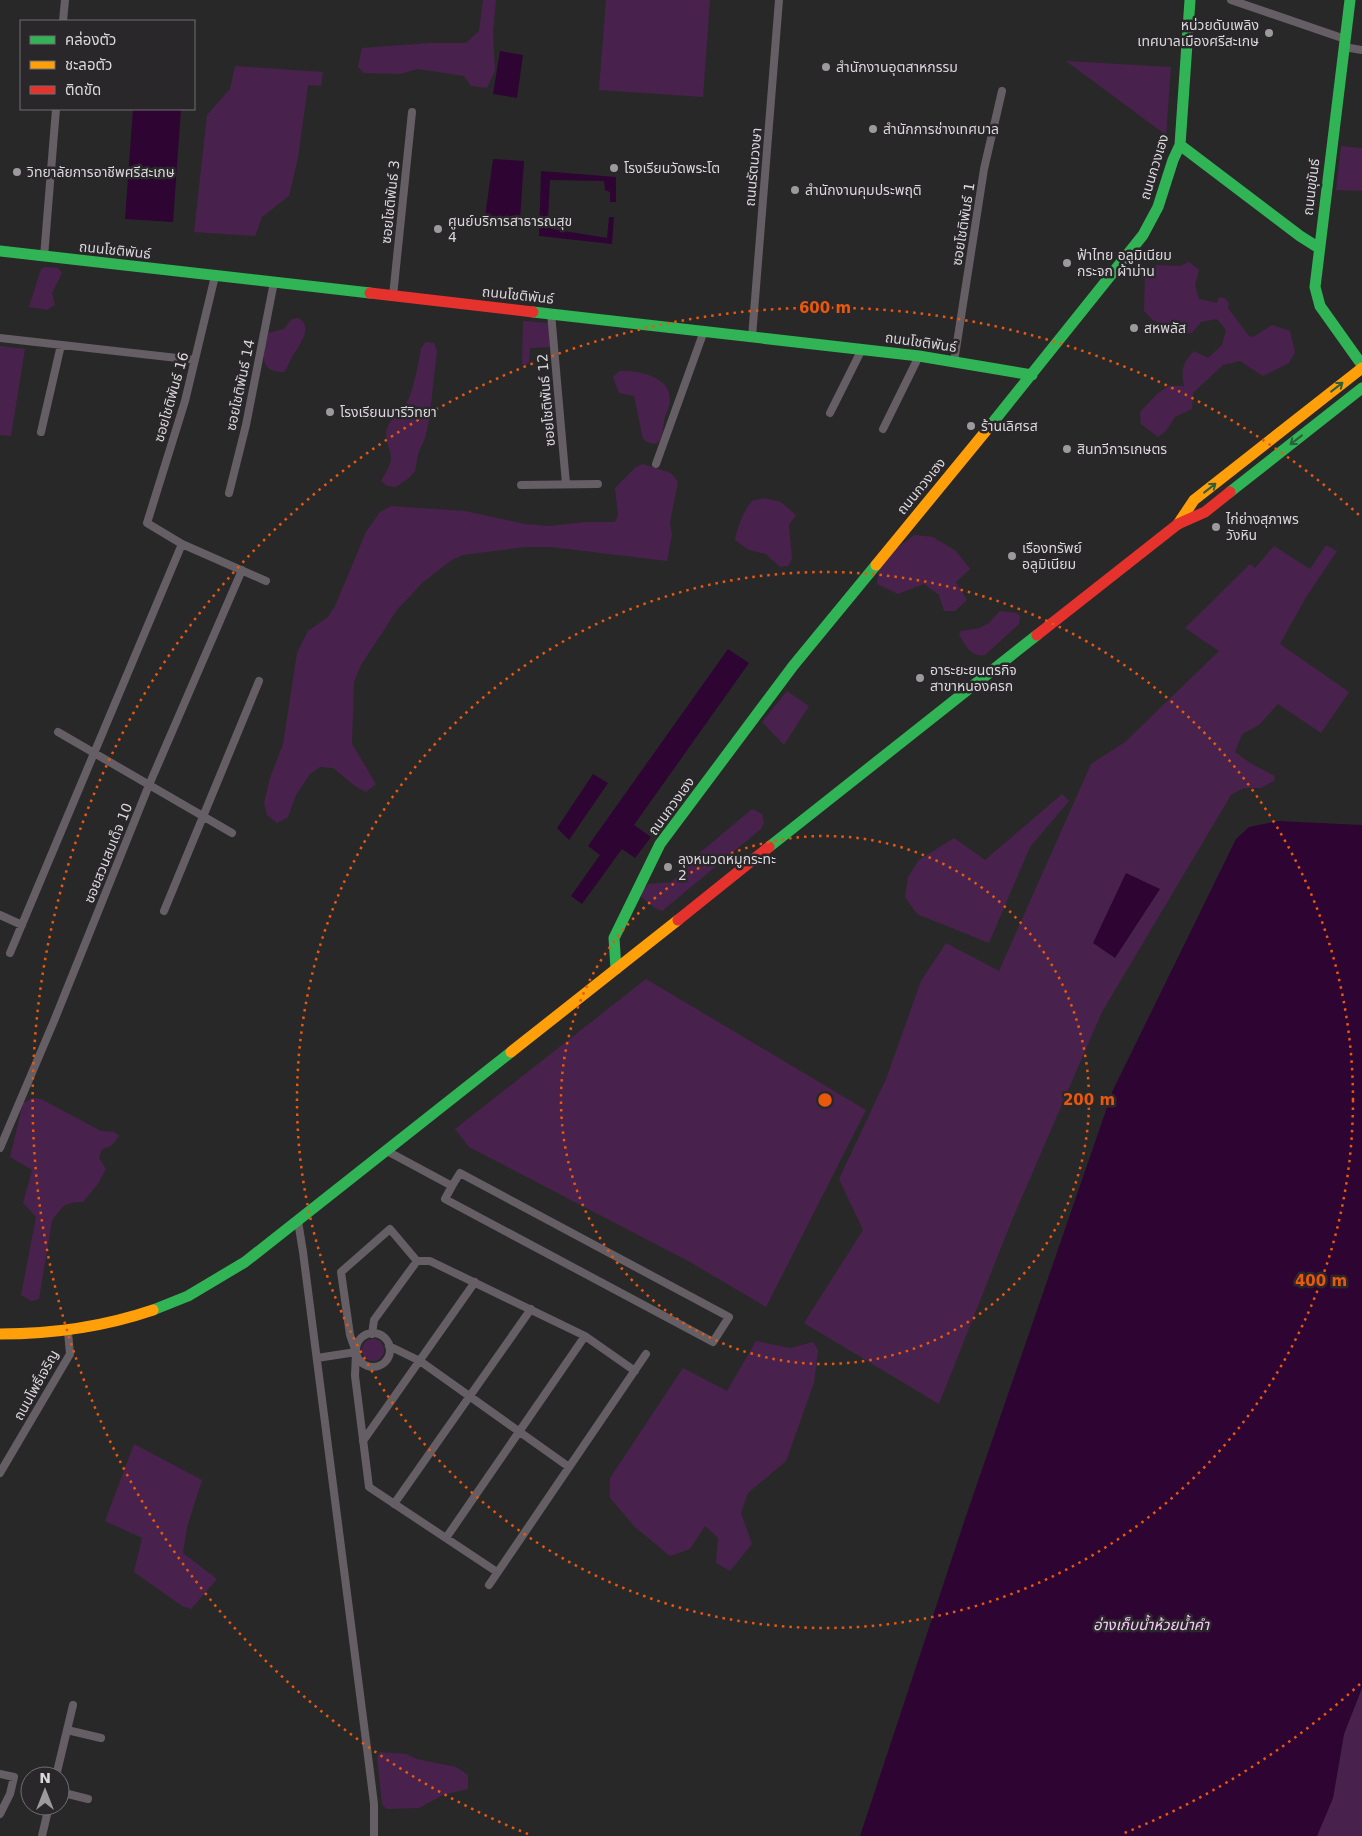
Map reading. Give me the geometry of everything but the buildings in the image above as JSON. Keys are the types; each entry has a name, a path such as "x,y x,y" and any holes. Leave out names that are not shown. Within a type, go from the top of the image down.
{"street":[{"path":"64,20 65,0"},
{"name":"ถนนรัตนวงษา","path":"752,337 779,0"},
{"name":"ถนนกวงเฮง","path":"616,969 614,938 660,844 793,666 1032,375 1143,235 1157,209 1172,161 1180,145 1190,0"},
{"path":"1231,0 1362,50"},
{"name":"ถนนขุขันธ์","path":"1350,0 1315,287 1320,306 1362,366"},
{"name":"ซอยโชติพันธ์ 1","path":"954,362 984,169 1002,91"},
{"path":"44,257 56,110"},
{"name":"ซอยโชติพันธ์ 3","path":"393,296 412,112"},
{"path":"1180,145 1319,248"},
{"name":"ถนนโชติพันธ์","path":"0,251 919,356 1032,375"},
{"name":"ซอยโชติพันธ์ 16","path":"182,544 147,523 185,401 216,276"},
{"name":"ซอยโชติพันธ์ 14","path":"228,493 246,424 274,282"},
{"name":"ซอยโชติพันธ์ 12","path":"551,313 566,484"},
{"path":"656,464 704,331"},
{"path":"0,338 195,360"},
{"path":"40,432 61,345"},
{"path":"830,413 862,350"},
{"path":"883,428 919,356"},
{"path":"1178,524 1194,500 1362,366"},
{"path":"0,1334 28,1335 68,1332 119,1321 180,1300 245,1262 1178,524 1204,512 1362,388"},
{"path":"521,485 598,484"},
{"path":"10,953 182,544 266,580"},
{"name":"ซอยสวนสมเด็จ 10","path":"0,1148 54,1021 149,785 242,570"},
{"path":"164,911 259,681"},
{"path":"58,732 232,833"},
{"path":"0,915 22,925"},
{"path":"387,1151 452,1186"},
{"path":"460,1172 729,1317 713,1342 445,1199 452,1186 460,1172"},
{"path":"298,1221 370,1764 374,1804 374,1836"},
{"path":"389,1346 385,1362 375,1367 370,1367 360,1362 350,1335 341,1272 390,1229 417,1261 430,1261 585,1336 635,1371"},
{"path":"372,1334 374,1320 417,1261"},
{"path":"363,1441 475,1282"},
{"path":"394,1504 531,1309"},
{"name":"ถนนโพธิ์เจริญ","path":"0,1473 70,1354 68,1332"},
{"path":"497,1572 369,1487 354,1376 356,1345 360,1339 372,1334 383,1337 389,1346 420,1360 569,1467"},
{"path":"446,1538 585,1336"},
{"path":"317,1358 356,1352"},
{"path":"489,1585 646,1354"},
{"path":"58,1766 73,1705"},
{"path":"67,1730 101,1738"},
{"path":"0,1774 14,1777 10,1794 0,1814"},
{"path":"70,1794 88,1799"},
{"path":"42,1836 47,1816"}],"shaded area":[{"path":"483,0 496,0 493,33 495,71 487,88 471,86 464,76 417,69 401,74 364,73 358,67 362,48 430,43 466,43 479,31"},
{"path":"606,0 710,0 703,97 599,90"},
{"path":"1066,61 1171,67 1166,135"},
{"path":"235,66 323,72 321,86 308,85 298,158 289,196 262,217 255,236 194,232 207,115 230,89"},
{"path":"1341,146 1362,148 1362,191 1336,190"},
{"path":"1189,262 1199,270 1195,285 1199,299 1217,303 1219,297 1224,298 1229,303 1228,308 1249,336 1253,337 1272,325 1290,331 1295,352 1289,363 1263,376 1240,361 1223,365 1193,393 1192,409 1175,417 1166,431 1158,437 1141,424 1140,412 1157,394 1169,386 1184,386 1183,367 1187,360 1194,351 1208,358 1222,345 1226,330 1217,319 1201,322 1192,333 1181,335 1153,320 1144,311 1145,276 1156,265 1180,266"},
{"path":"45,267 58,268 62,273 52,293 55,305 47,310 29,307 41,269"},
{"path":"298,318 305,326 304,337 287,368 284,372 269,369 264,360 268,333 284,329 292,319"},
{"path":"523,321 549,323 550,347 530,348 529,362 525,366 522,363"},
{"path":"426,342 434,343 437,351 429,421 425,438 418,454 415,471 396,487 387,486 381,481 391,459 386,437 387,430 409,398 421,348"},
{"path":"0,346 25,349 11,436 0,435"},
{"path":"619,371 644,373 652,376 665,385 669,392 670,400 662,436 657,443 651,443 643,439 634,396 619,393 613,377"},
{"path":"643,464 671,473 678,482 670,522 672,535 667,561 551,547 525,547 463,555 452,560 423,582 397,610 361,665 354,682 352,744 376,784 366,792 355,786 333,768 320,767 310,774 296,795 288,817 277,823 267,815 264,803 270,778 283,744 297,653 308,631 328,617 335,606 366,532 380,512 391,506 465,511 525,524 549,526 585,522 615,522 618,515 615,488 636,467"},
{"path":"763,498 781,502 796,515 789,525 792,559 788,566 780,567 766,554 749,550 735,540 739,524 751,502"},
{"path":"914,535 933,537 956,551 970,569 956,582 967,600 955,611 944,611 939,595 924,584 898,594 877,584 879,569 896,549"},
{"path":"1326,545 1337,551 1306,597 1280,644 1349,692 1321,733 1278,704 1259,725 1242,734 1235,752 1250,763 1275,776 1274,781 1261,788 1244,788 1231,795 1102,1012 1012,1220 939,1404 804,1323 863,1230 839,1179 886,1079 921,981 946,943 999,971 1091,764 1125,742 1219,651 1185,628 1250,564 1255,568 1274,546 1310,569"},
{"path":"1000,611 1017,613 1020,616 1019,624 985,655 972,652 959,635 961,631 980,628 989,623"},
{"path":"787,691 809,706 784,745 762,722"},
{"path":"1062,794 1069,801 1030,847 989,943 917,914 905,897 908,877 919,860 954,838 985,860"},
{"path":"752,809 762,814 764,823 761,829 662,911 640,896 641,890 649,884 671,882 685,870 696,856"},
{"path":"646,979 866,1110 766,1307 690,1262 469,1147 455,1129"},
{"path":"33,1098 41,1099 101,1131 114,1132 119,1136 111,1146 102,1149 99,1158 106,1169 98,1184 83,1202 68,1204 52,1221 39,1299 31,1301 21,1295 36,1217 23,1203 32,1170 10,1157 23,1103"},
{"path":"373,1339 381,1342 384,1350 381,1358 373,1361 365,1358 362,1350 365,1342"},
{"path":"756,1341 790,1348 813,1342 818,1350 814,1383 786,1461 748,1493 741,1513 752,1544 730,1571 716,1563 718,1538 705,1526 690,1549 670,1556 635,1527 610,1498 610,1478 683,1368 727,1391"},
{"path":"134,1444 202,1480 187,1527 183,1553 217,1579 191,1609 182,1606 134,1572 142,1538 105,1521"},
{"path":"1362,1688 1362,1836 1317,1836 1333,1798 1344,1734"},
{"path":"379,1752 406,1754 417,1759 456,1767 468,1775 468,1789 443,1795 419,1808 387,1809 382,1804 377,1757"}],"water":[{"path":"500,51 523,55 517,98 493,94"},
{"path":"133,110 181,110 173,222 125,219"},
{"path":"493,159 524,161 520,219 485,217"},
{"path":"541,171 616,177 616,202 610,202 610,192 605,190 604,181 550,180 548,218 554,220 552,229 607,238 609,217 614,217 612,244 539,236"},
{"path":"728,649 749,663 634,825 651,837 635,858 622,849 582,904 571,896 600,855 588,846"},
{"path":"593,774 608,783 569,840 557,828"},
{"name":"อ่างเก็บน้ำห้วยน้ำคำ","path":"1278,821 1362,825 1362,1688 1344,1734 1333,1798 1317,1836 860,1836 965,1519 1113,1090 1236,839 1249,827"},
{"path":"1126,873 1160,889 1115,958 1093,943"}],"traffic: fast":[{"path":"990,426 1143,235 1158,207 1173,160 1180,145 1190,0"},
{"path":"1350,0 1315,287 1320,306 1362,365"},
{"path":"1180,145 1300,236 1319,248"},
{"path":"0,251 370,293"},
{"path":"533,312 919,356 1032,375"},
{"path":"1230,492 1362,388"},
{"path":"616,969 614,938 660,844 793,666 876,565"},
{"path":"769,847 1037,635"},
{"path":"153,1310 188,1296 245,1262 511,1052"}],"traffic: slow":[{"path":"1178,524 1194,500 1362,368"},
{"path":"876,565 990,426"},
{"path":"511,1052 678,920"},
{"path":"0,1334 59,1331 115,1321 153,1310"}],"traffic: jam":[{"path":"370,293 533,312"},
{"path":"1037,635 1178,524 1205,512 1230,492"},
{"path":"678,920 769,847"}],"place":[{"name":"หน่วยดับเพลิง เทศบาลเมืองศรีสะเกษ","path":"1269,33"},
{"name":"สำนักงานอุตสาหกรรม","path":"826,67"},
{"name":"สำนักการช่างเทศบาล","path":"873,129"},
{"name":"โรงเรียนวัดพระโต","path":"614,168"},
{"name":"วิทยาลัยการอาชีพศรีสะเกษ","path":"17,172"},
{"name":"สำนักงานคุมประพฤติ","path":"795,190"},
{"name":"ศูนย์บริการสาธารณสุข 4","path":"438,229"},
{"name":"ฟ้าไทย อลูมิเนียม กระจก ผ้าม่าน","path":"1067,263"},
{"name":"สหพลัส","path":"1134,328"},
{"name":"โรงเรียนมารีวิทยา","path":"330,412"},
{"name":"ร้านเลิศรส","path":"971,426"},
{"name":"สินทวีการเกษตร","path":"1067,449"},
{"name":"ไก่ย่างสุภาพร วังหิน","path":"1216,527"},
{"name":"เรืองทรัพย์ อลูมิเนียม","path":"1012,556"},
{"name":"อาระยะยนตรกิจ สาขาหนองครก","path":"920,678"},
{"name":"ลุงหนวดหมูกระทะ 2","path":"668,867"}]}
